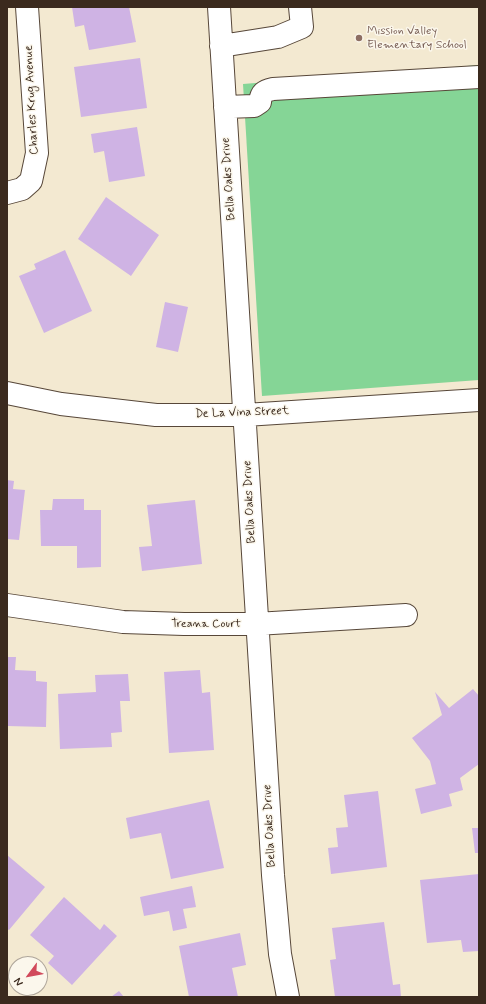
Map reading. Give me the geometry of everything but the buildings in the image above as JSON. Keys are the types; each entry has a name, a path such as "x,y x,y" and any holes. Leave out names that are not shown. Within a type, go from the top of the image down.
{"street":[{"name":"Charles Krug Avenue","path":"14,191 31,181 37,153 27,7"},
{"name":"Bella Oaks Drive","path":"219,7 245,415 256,624 279,946 288,997"},
{"path":"221,46 278,37 302,27 300,7"},
{"path":"225,107 254,106 260,102 261,95 266,90 273,89 479,77"},
{"name":"De La Vina Street","path":"7,393 62,404 156,415 245,415 479,400"},
{"name":"Treana Court","path":"7,605 122,622 256,624 406,615"}],"green space":[{"path":"479,65 479,380 262,396 243,84"}],"place":[{"name":"Mission Valley Elementary School","path":"359,38"}]}
